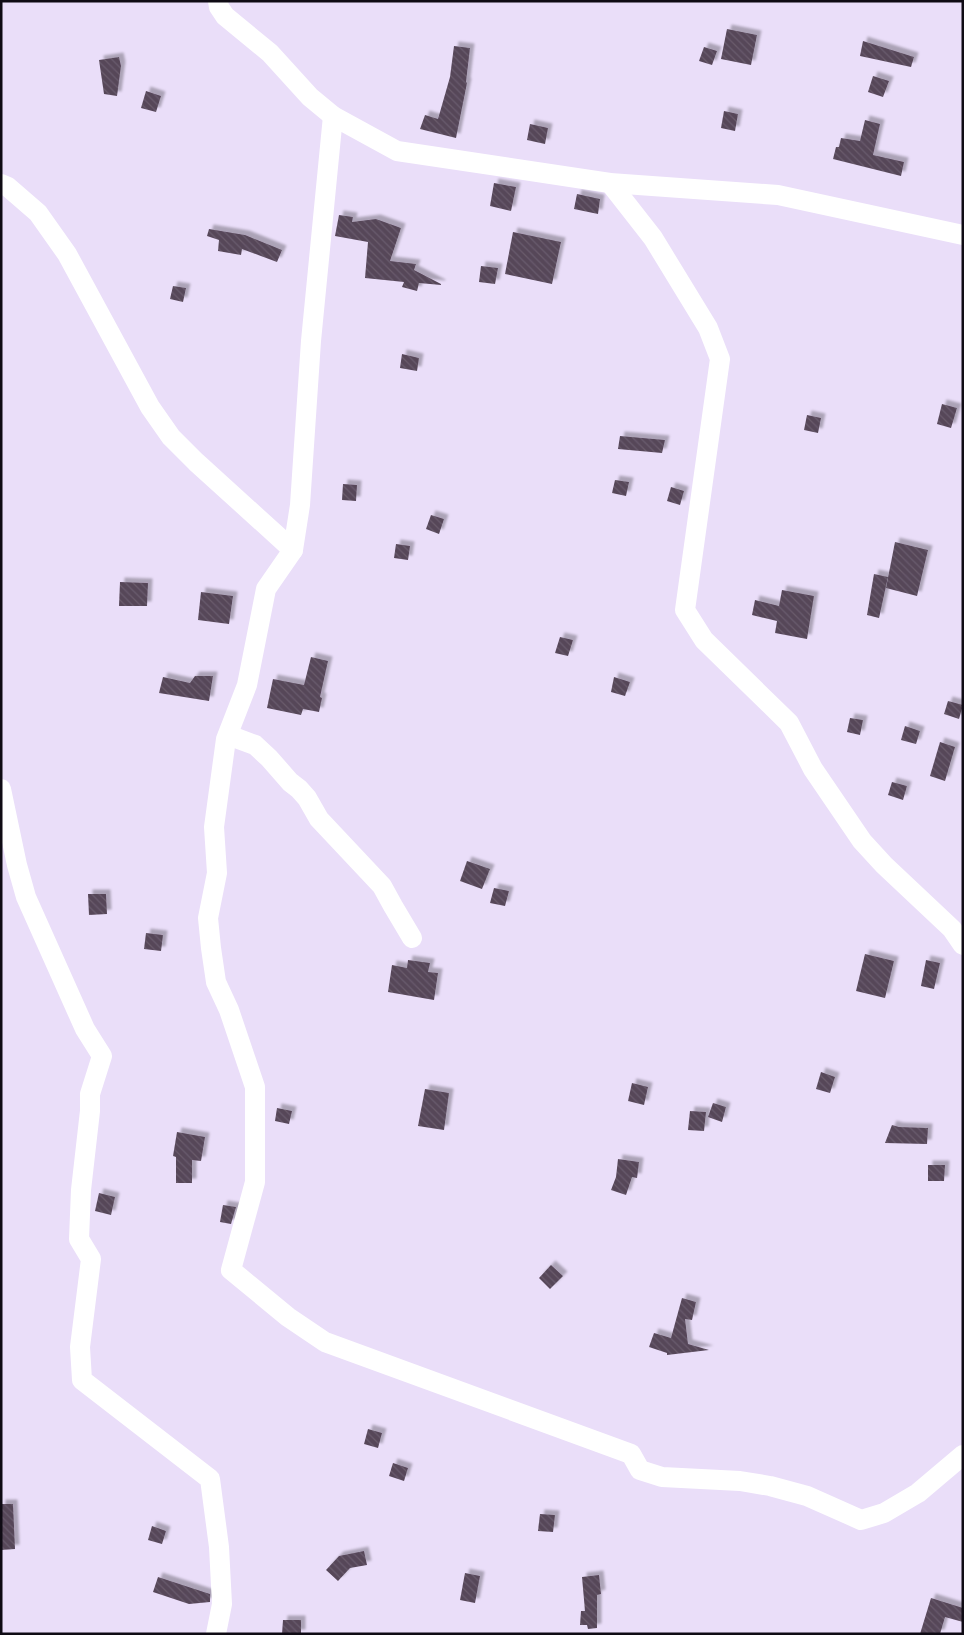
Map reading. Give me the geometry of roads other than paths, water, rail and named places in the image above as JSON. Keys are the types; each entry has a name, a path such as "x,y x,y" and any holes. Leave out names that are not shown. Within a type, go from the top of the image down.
{"street":[{"path":"218,1 219,7 225,16 270,54 310,97 334,116 397,151 610,183 778,195 963,235"},
{"path":"334,116 311,341 300,505 293,550 266,589 247,685 228,735 214,827 216,874 208,918 216,982 229,1010 255,1087 255,1182 231,1270 288,1317 326,1342 631,1454 640,1470 662,1477 740,1481 770,1486 806,1496 862,1520 884,1513 918,1493 963,1455"},
{"path":"610,183 653,238 708,328 720,359 685,610 704,640 789,723 813,769 862,841 884,865 952,929 963,945"},
{"path":"1,184 8,187 38,213 66,254 146,398 171,436 196,462 293,550"},
{"path":"228,735 255,745 308,798 319,819 382,886 412,938"},
{"path":"1,789 17,865 26,897 85,1029 102,1056 90,1094 90,1111 81,1190 79,1239 91,1259 80,1347 82,1380 210,1479 219,1547 222,1604 216,1634"}]}
